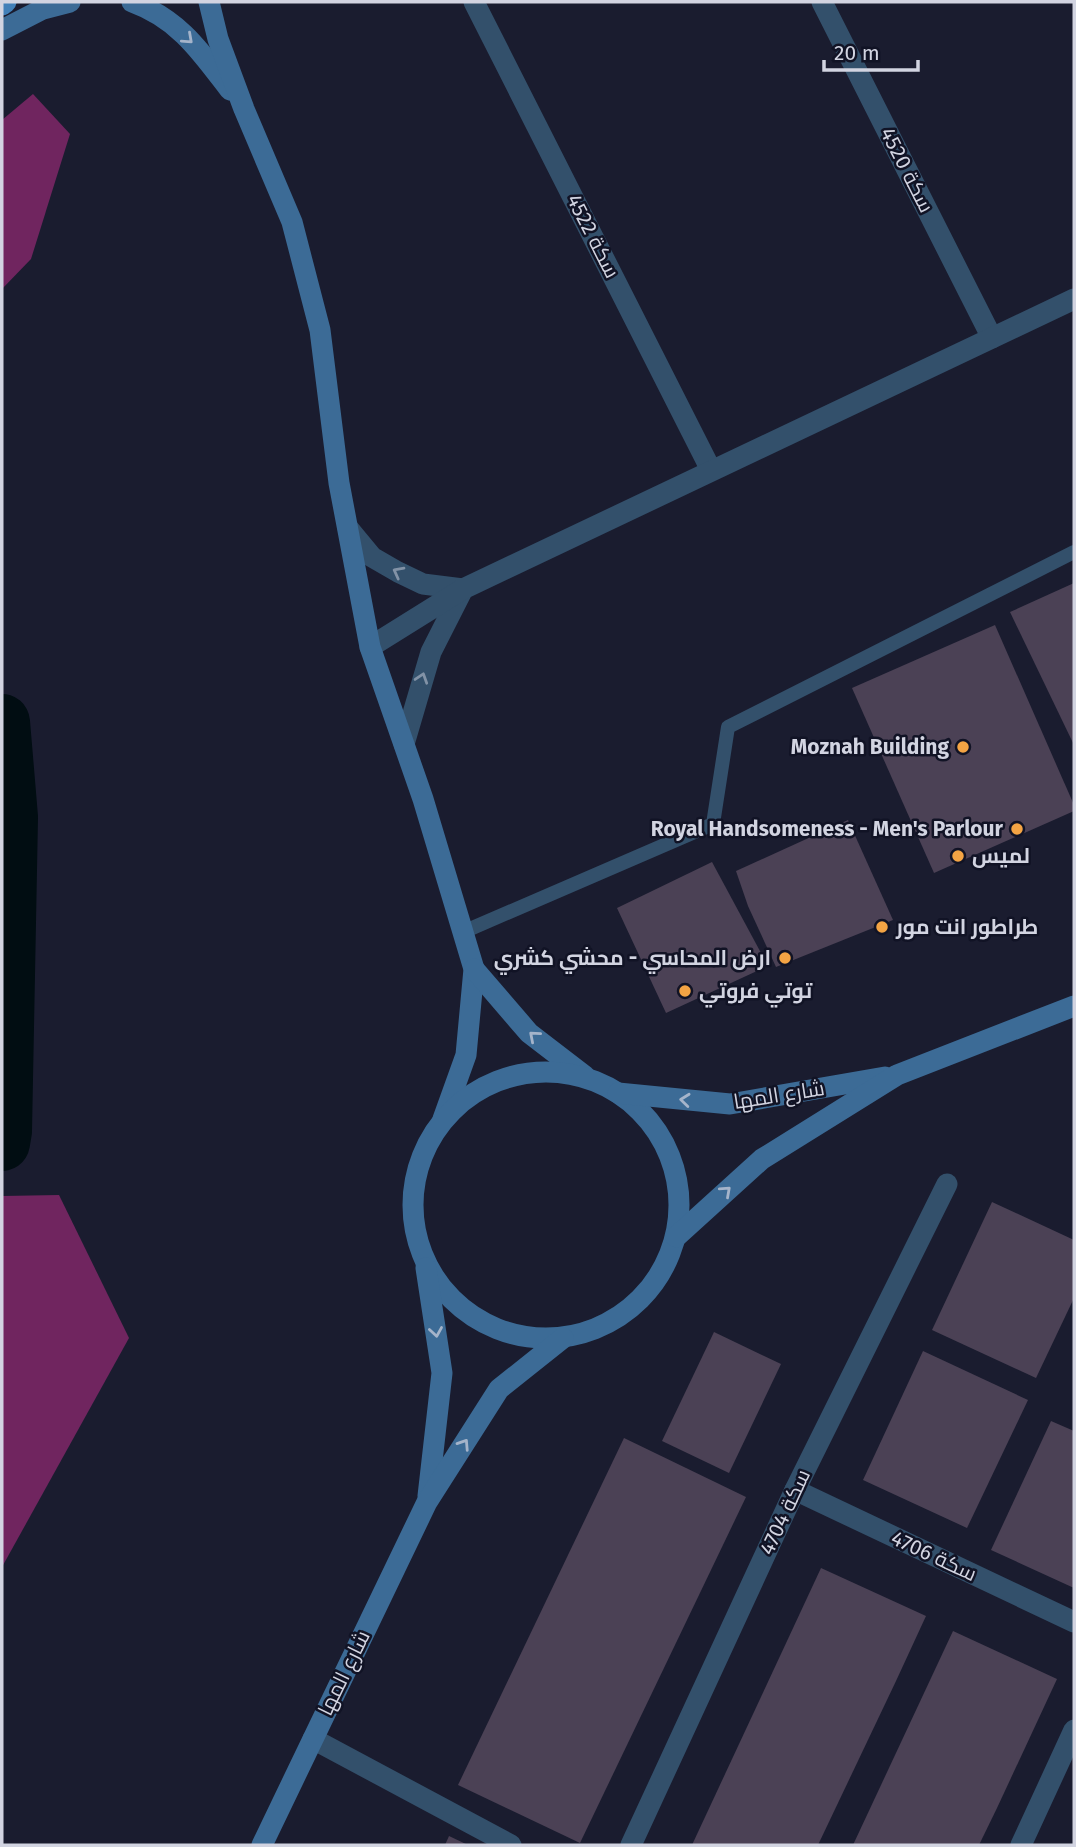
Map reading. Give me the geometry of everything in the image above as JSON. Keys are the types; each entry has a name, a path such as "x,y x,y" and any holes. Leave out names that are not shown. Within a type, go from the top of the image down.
{"main road":[{"path":"2,5 6,2"}],"street":[{"path":"2,30 43,9 69,2"},
{"path":"132,2 156,11 195,45 244,108"},
{"path":"209,2 218,39 244,108 292,222 320,330 339,483 370,647 424,799 474,969 466,1055 443,1119 423,1152 413,1189 413,1227 425,1264 449,1298 482,1323 522,1336 563,1338 595,1330 623,1315 646,1293 664,1267 676,1237 680,1204 676,1171 663,1140 643,1114 618,1093 587,1078 529,1033 474,969"},
{"name":"سكة 4522","path":"474,2 711,470"},
{"name":"سكة 4520","path":"822,2 992,338"},
{"path":"370,647 463,589 1074,299"},
{"path":"348,528 372,557 398,572 423,584 463,589"},
{"path":"404,744 431,652 463,589"},
{"name":"شارع المها","path":"676,1237 762,1159 897,1075 1074,1006"},
{"path":"443,1119 473,1093 509,1077 548,1072 587,1078"},
{"name":"شارع المها","path":"618,1093 730,1104 897,1075"},
{"name":"سكة 4704","path":"631,1845 795,1490 947,1184"},
{"name":"شارع المها","path":"425,1264 442,1373 427,1502"},
{"name":"شارع المها","path":"262,1845 427,1502 499,1389 563,1338"},
{"name":"4706 سكة","path":"795,1490 1074,1622"},
{"path":"1021,1845 1074,1730"},
{"path":"313,1739 511,1845"}],"lane":[{"path":"463,932 713,824 728,727 1074,552"}],"shaded area":[{"path":"33,94 70,134 31,259 2,289 2,120"},
{"path":"59,1195 129,1338 2,1567 2,1196"}],"building":[{"path":"1074,583 1074,745 1010,612"},
{"name":"Moznah Building","path":"995,625 1074,805 1074,811 934,873 852,688"},
{"path":"848,820 893,920 776,967 748,906 736,871"},
{"path":"712,862 768,966 666,1013 617,908"},
{"path":"992,1202 1074,1240 1074,1298 1036,1378 932,1330"},
{"path":"714,1332 781,1364 729,1473 662,1441"},
{"path":"923,1351 1028,1400 967,1528 863,1480"},
{"path":"1051,1421 1074,1431 1074,1588 991,1550"},
{"path":"624,1438 746,1497 580,1843 458,1785"},
{"path":"821,1568 926,1616 896,1681 818,1845 692,1845"},
{"path":"953,1631 1057,1679 997,1808 979,1845 853,1845"},
{"path":"449,1836 468,1845 445,1845"}],"waterway":[{"path":"2,722 10,817 2,1143"}],"place":[{"name":"Moznah Building","path":"963,747"},
{"name":"Royal Handsomeness - Men's Parlour","path":"1017,829"},
{"name":"لميس","path":"958,856"},
{"name":"طراطور انت مور","path":"882,927"},
{"name":"ارض المحاسي - محشي كشري","path":"785,958"},
{"name":"توتي فروتي","path":"685,991"}]}
